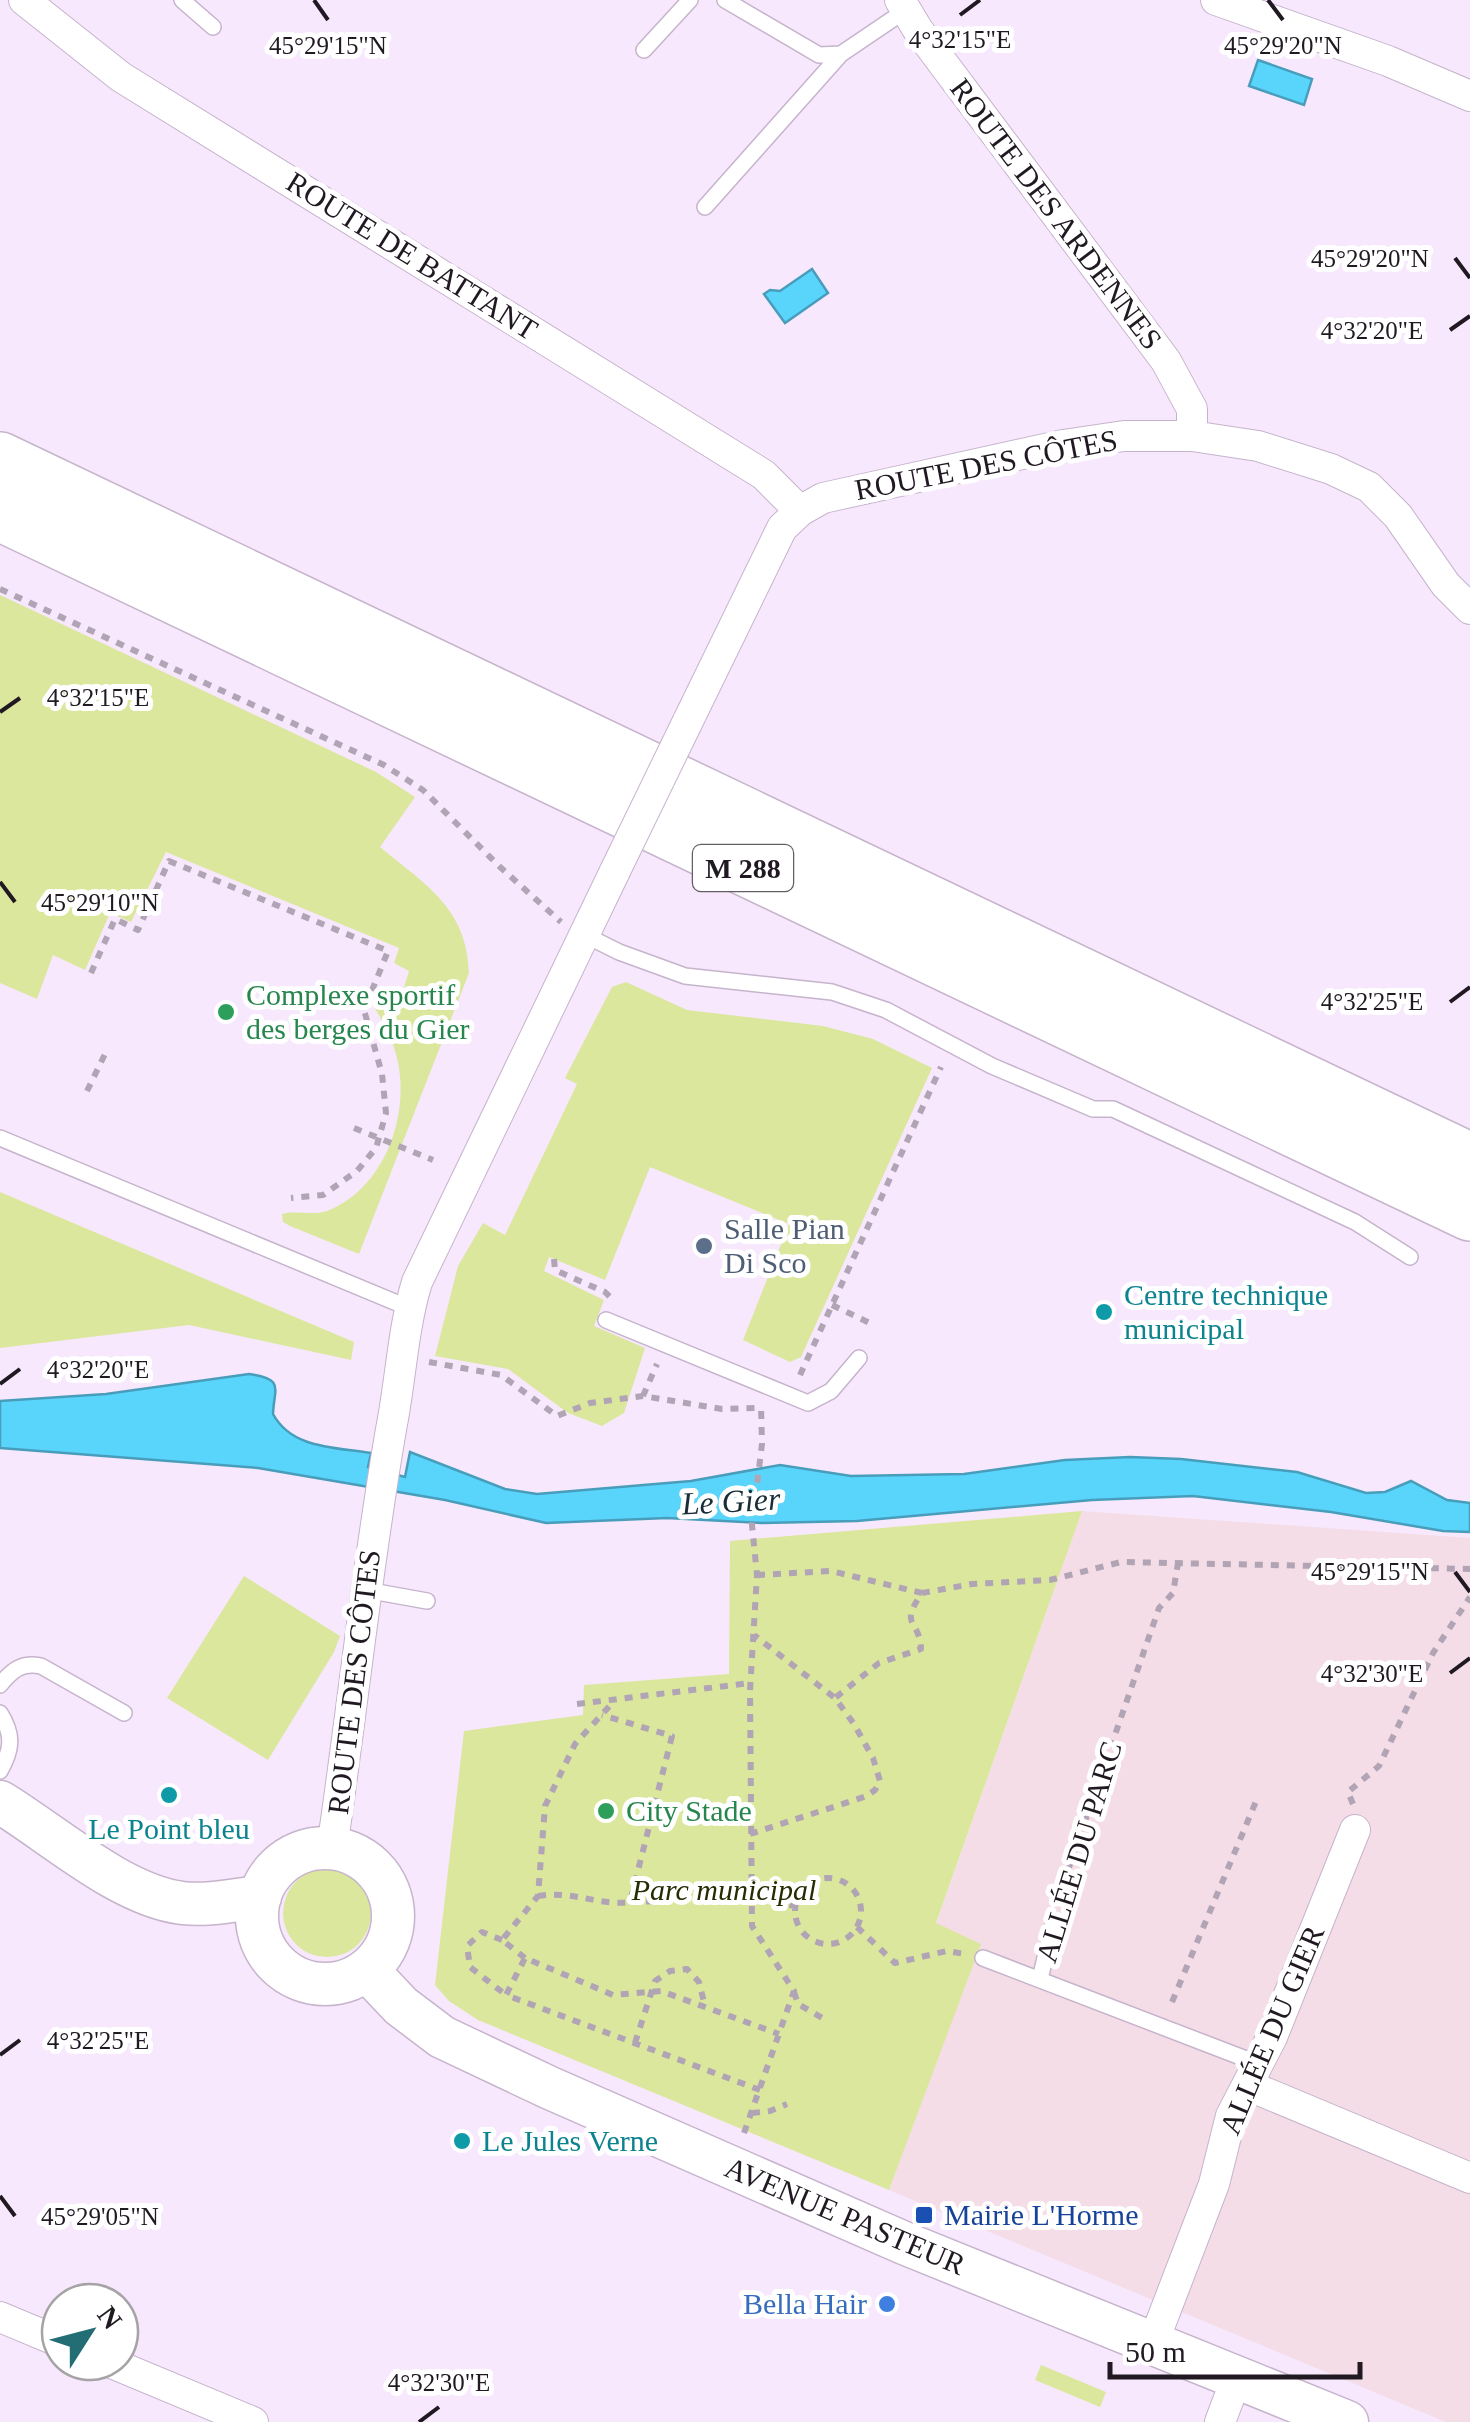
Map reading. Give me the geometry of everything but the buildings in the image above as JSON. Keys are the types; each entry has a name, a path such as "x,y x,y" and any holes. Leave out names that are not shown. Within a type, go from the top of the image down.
{"highway":[{"name":"M 288","path":"0,460 1470,1161"},
{"name":"M 288","path":"0,513 1470,1213"}],"main road":[{"path":"0,1802 113,1875 177,1902 197,1904 260,1897"},
{"path":"332,1848 362,1859 378,1874 389,1893 393,1915 390,1936 367,1970 346,1981 325,1984 305,1981 286,1972 261,1938 257,1918 268,1878 283,1863 300,1852 332,1848"},
{"name":"AVENUE PASTEUR","path":"367,1970 418,2020 478,2054 904,2244 1337,2420"}],"street":[{"name":"ROUTE DE BATTANT","path":"24,0 121,77 764,475 800,510"},
{"path":"1216,0 1388,61 1470,96"},
{"name":"ROUTE DES ARDENNES","path":"903,5 1166,361 1192,409 1192,436"},
{"name":"ROUTE DES CÔTES","path":"332,1848 375,1516 416,1282 782,528 800,510 823,498 1063,445 1124,436 1192,436 1258,446 1331,469 1369,488 1398,516 1446,585 1470,609"},
{"name":"ALLÉE DU GIER","path":"1153,2343 1214,2184 1232,2116 1355,1830"},
{"path":"1253,2074 1470,2178"},
{"path":"0,2317 40,2334"},
{"path":"140,2375 254,2422"},
{"path":"1220,2422 1237,2377"}],"lane":[{"path":"182,0 213,26"},
{"path":"644,50 690,0"},
{"path":"725,0 819,55 841,54"},
{"path":"704,207 841,54 903,5"},
{"path":"582,936 685,976 832,992 886,1010 992,1066 1093,1109 1113,1109 1355,1222 1410,1257"},
{"path":"0,1138 409,1308"},
{"path":"606,1320 808,1403 831,1391 859,1358"},
{"path":"366,1590 428,1601"},
{"path":"0,1686 18,1666 42,1666 124,1714"},
{"path":"0,1714 11,1742 0,1772"},
{"name":"ALLÉE DU PARC","path":"1054,1920 1040,1979 1253,2074"},
{"path":"983,1958 1040,1979"}],"path":[{"path":"0,589 384,765 422,790 499,866 582,936"},
{"path":"91,973 115,919 138,930 169,861 388,951 364,1010 382,1074 386,1113 376,1148 357,1170 324,1195 291,1198"},
{"path":"87,1091 108,1048"},
{"path":"826,2020 798,2004 794,1991 752,1926 750,1684 757,1574 752,1525 762,1444 760,1383 772,1367 799,1378 942,1066"},
{"path":"354,1128 433,1160"},
{"path":"554,1259 556,1270 605,1292 613,1301"},
{"path":"832,1305 874,1325"},
{"path":"644,1396 664,1343"},
{"path":"428,1362 502,1375 557,1416 611,1398 644,1396 722,1410 761,1408"},
{"path":"757,1574 831,1571 922,1593 972,1584 1050,1580 1120,1562 1470,1570"},
{"name":"ALLÉE DU PARC","path":"1054,1920 1159,1608 1173,1592 1178,1563"},
{"path":"835,1698 879,1663 921,1649 920,1638 910,1624 910,1610 922,1593"},
{"path":"1355,1830 1354,1807 1348,1792 1379,1766 1433,1653 1470,1597"},
{"path":"750,1834 867,1796 880,1781 873,1758 835,1698 753,1634"},
{"path":"577,1704 750,1684"},
{"path":"502,1940 538,1896 545,1806 575,1744 615,1700"},
{"path":"602,1715 672,1736 630,1902"},
{"path":"1172,2002 1257,1799"},
{"path":"836,1878 846,1883 860,1900 858,1927 837,1944 815,1942 798,1928 795,1906 805,1887 814,1881 836,1878"},
{"path":"538,1896 560,1892 616,1903 752,1898 795,1906"},
{"path":"858,1927 894,1963 948,1951 983,1958"},
{"path":"760,2090 506,1994 470,1967 467,1946 482,1932 502,1940 525,1958 614,1995 661,1991 779,2034"},
{"path":"506,1994 525,1958"},
{"path":"635,2043 654,1981 670,1971 687,1970 699,1982 706,2008"},
{"path":"744,2133 794,1991"},
{"path":"752,2113 787,2104"}],"shaded area":[{"path":"1082,1511 1470,1538 1470,2422 1446,2422 889,2190 980,1944 936,1924"}],"green space":[{"path":"0,595 376,772 415,797 380,847 428,886 452,915 461,931 469,973 359,1254 290,1226 283,1222 282,1214 327,1211 348,1200 365,1185 390,1145 397,1123 400,1076 392,1041 373,1005 403,991 409,971 394,963 399,948 166,852 131,922 110,913 85,970 53,955 37,999 0,983"},
{"path":"626,982 687,1010 823,1026 873,1039 932,1068 801,1357 790,1362 743,1340 789,1224 650,1167 605,1280 549,1257 544,1271 604,1300 594,1326 645,1348 624,1413 602,1426 568,1413 508,1369 435,1356 458,1266 483,1223 505,1235 577,1084 565,1078 612,987"},
{"path":"0,1192 354,1342 351,1360 189,1325 0,1348"},
{"name":"Parc municipal","path":"1082,1511 936,1923 981,1944 889,2190 478,2020 449,2001 435,1985 464,1731 583,1715 584,1685 729,1674 730,1541"},
{"path":"244,1576 340,1636 268,1760 167,1698"},
{"path":"327,1869 352,1876 364,1888 371,1913 364,1938 352,1950 327,1957 302,1950 290,1938 283,1913 290,1888 302,1876"},
{"path":"1041,2365 1106,2392 1100,2407 1035,2380"}],"water":[{"path":"1258,60 1312,79 1304,105 1249,86"},
{"path":"812,269 828,293 785,323 764,294 780,291"},
{"name":"Le Gier","path":"249,1374 273,1382 273,1414 291,1434 316,1444 371,1453 368,1467 405,1477 410,1452 505,1489 537,1494 691,1481 780,1465 851,1476 964,1474 1065,1460 1181,1459 1297,1472 1366,1493 1385,1492 1411,1481 1447,1500 1470,1503 1470,1532 1193,1496 1092,1500 857,1521 762,1523 667,1518 546,1523 445,1500 258,1468 0,1448 0,1401 106,1394"}],"place":[{"name":"Complexe sportif des berges du Gier","path":"226,1012"},
{"name":"Salle Pian Di Sco","path":"704,1246"},
{"name":"Centre technique municipal","path":"1104,1312"},
{"name":"Le Point bleu","path":"169,1795"},
{"name":"City Stade","path":"606,1811"},
{"name":"Le Jules Verne","path":"462,2141"},
{"name":"Mairie L'Horme","path":"924,2215"},
{"name":"Bella Hair","path":"887,2304"}]}
